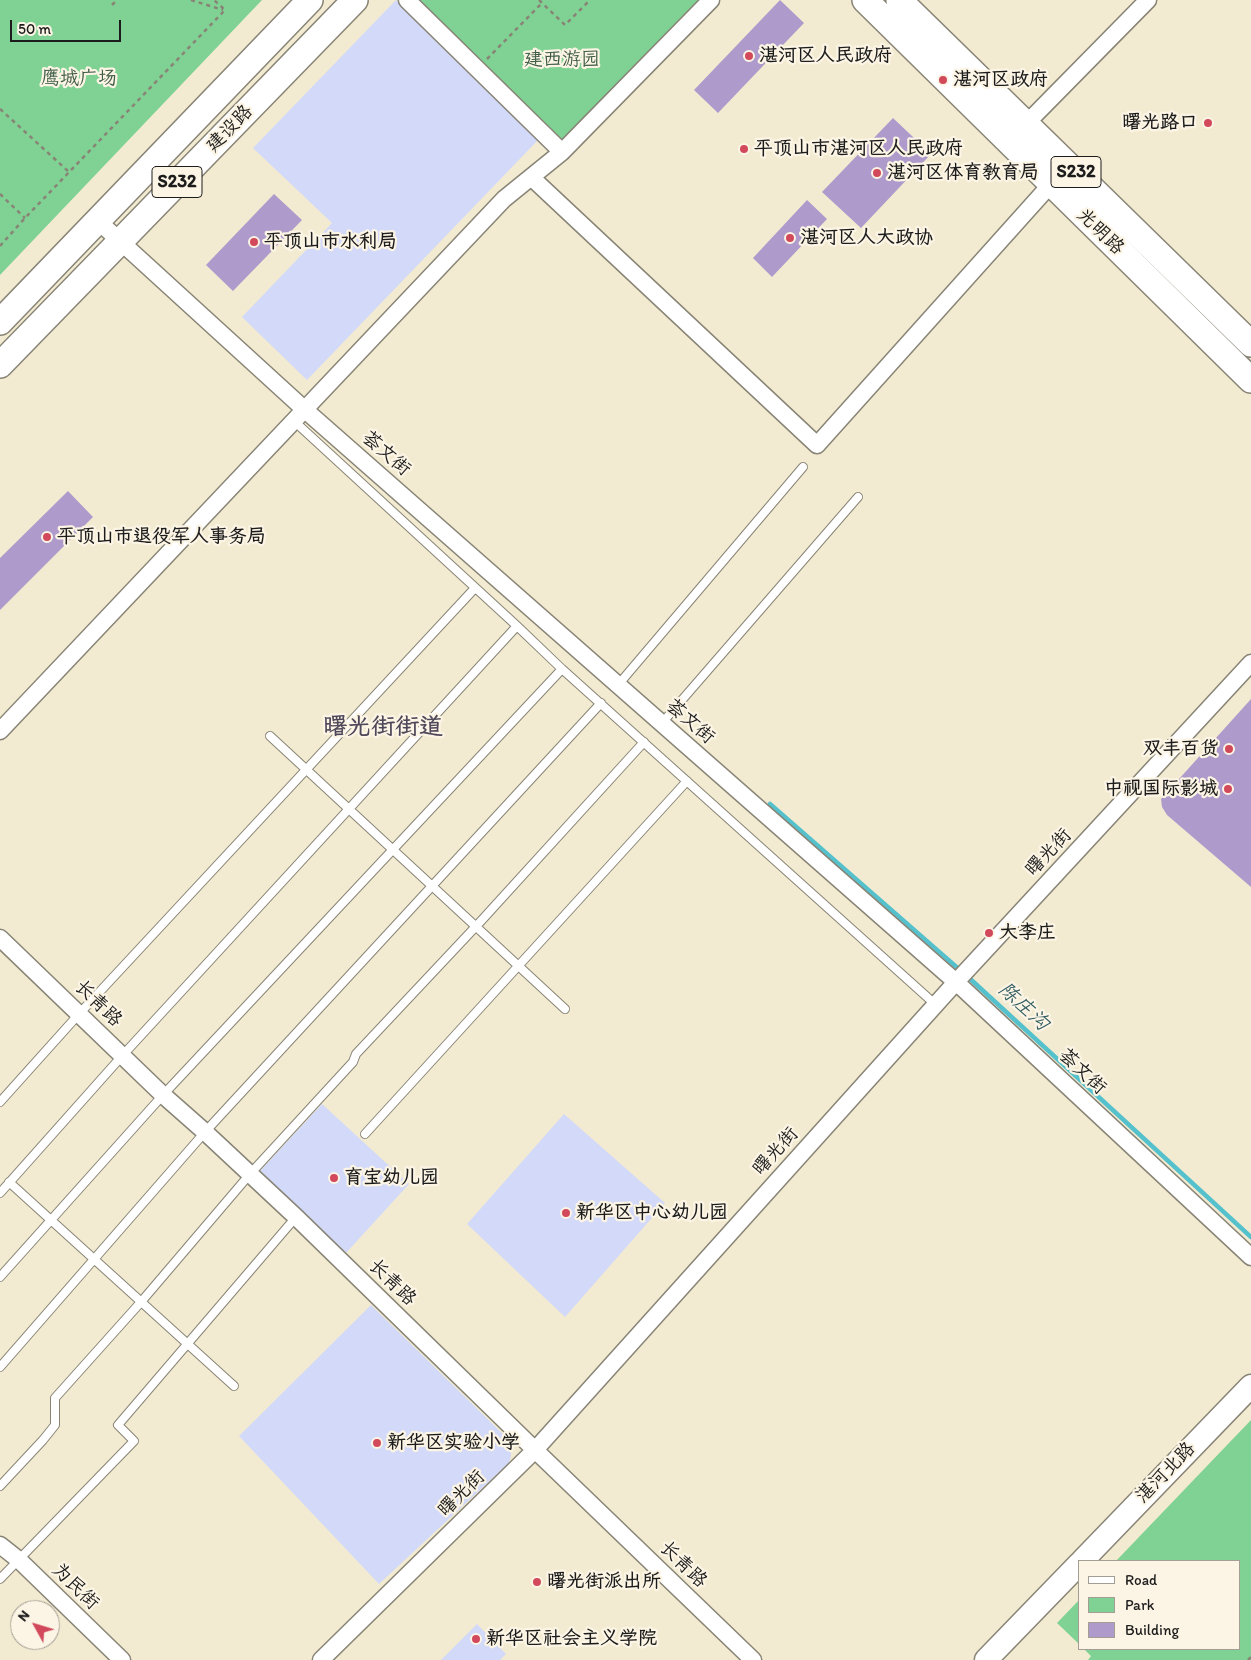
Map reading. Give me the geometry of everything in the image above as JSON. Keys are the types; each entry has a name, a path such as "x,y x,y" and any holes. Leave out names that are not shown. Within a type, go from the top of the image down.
{"main road":[{"name":"建设路","path":"0,322 310,0"},
{"name":"建设路","path":"0,365 355,0"},
{"name":"光明路","path":"865,0 1251,380"},
{"name":"光明路","path":"900,0 1251,344"}],"street":[{"path":"407,0 562,152"},
{"path":"0,731 504,199 562,152 711,0"},
{"path":"1008,142 1148,0"},
{"path":"531,177 817,445 1051,184"},
{"name":"荟文街","path":"98,221 299,415 963,975 1251,1257"},
{"name":"曙光街","path":"321,1660 535,1450 963,975 1251,663"},
{"name":"长青路","path":"0,938 163,1095 206,1132 296,1217 753,1660"},
{"name":"湛河北路","path":"1083,1560 1251,1386"},
{"name":"为民街","path":"0,1545 122,1660"},
{"name":"湛河北路","path":"986,1660 1078,1565"}],"lane":[{"path":"299,415 475,588 562,669 936,1005"},
{"path":"618,685 803,467"},
{"path":"662,723 858,497"},
{"path":"0,1102 79,1014 475,588"},
{"path":"0,1193 122,1056 517,626"},
{"path":"0,1277 163,1095 562,669"},
{"path":"0,1367 206,1132 601,703"},
{"path":"270,736 565,1009"},
{"path":"0,1486 43,1440 54,1425 55,1398 141,1302 250,1174 353,1062 356,1054 476,927 644,742"},
{"path":"365,1134 687,781"},
{"path":"9,1182 234,1386"},
{"path":"0,1579 134,1441 118,1425 296,1217"}],"path":[{"path":"112,5 117,0"},
{"path":"191,0 224,10"},
{"path":"214,0 224,10"},
{"path":"539,0 565,25 590,0"},
{"path":"477,69 542,3"},
{"path":"0,246 224,10"},
{"path":"0,109 69,172"},
{"path":"0,194 25,218"},
{"path":"1248,1660 1251,1657"}],"shaded area":[{"path":"396,0 540,138 307,380 242,317 332,223 253,148"},
{"name":"育宝幼儿园","path":"322,1104 409,1184 346,1253 259,1172"},
{"name":"新华区中心幼儿园","path":"564,1114 665,1203 565,1317 467,1224"},
{"name":"新华区实验小学","path":"371,1305 507,1438 511,1447 509,1463 379,1584 239,1436"},
{"name":"新华区社会主义学院","path":"477,1624 506,1654 500,1660 441,1660"}],"green space":[{"name":"鹰城广场","path":"0,0 262,0 0,275"},
{"name":"建西游园","path":"416,0 706,0 563,145"},
{"path":"1251,1420 1251,1660 1088,1660 1091,1656 1085,1650 1241,1650 1241,1560 1117,1560"},
{"path":"1078,1601 1078,1643 1057,1623"}],"building":[{"name":"湛河区人民政府","path":"780,0 804,23 718,113 694,90"},
{"name":"湛河区体育教育局","path":"893,118 931,154 861,228 822,192"},
{"name":"平顶山市水利局","path":"274,194 302,220 233,291 206,265"},
{"name":"湛河区人大政协","path":"807,200 827,219 772,277 753,258"},
{"name":"平顶山市退役军人事务局","path":"68,491 93,517 0,610 0,558"},
{"name":"双丰百货","path":"1251,699 1251,887 1167,815 1162,807 1161,799"}],"waterway":[{"name":"陈庄沟","path":"770,804 961,971"},
{"name":"陈庄沟","path":"967,976 1251,1237"}],"place":[{"name":"湛河区人民政府","path":"749,56"},
{"name":"湛河区政府","path":"943,80"},
{"name":"曙光路口","path":"1208,123"},
{"name":"平顶山市湛河区人民政府","path":"744,149"},
{"name":"湛河区体育教育局","path":"877,173"},
{"name":"湛河区人大政协","path":"790,238"},
{"name":"平顶山市水利局","path":"254,242"},
{"name":"平顶山市退役军人事务局","path":"47,537"},
{"name":"双丰百货","path":"1229,749"},
{"name":"中视国际影城","path":"1228,789"},
{"name":"大李庄","path":"989,933"},
{"name":"育宝幼儿园","path":"334,1178"},
{"name":"新华区中心幼儿园","path":"566,1213"},
{"name":"新华区实验小学","path":"377,1443"},
{"name":"曙光街派出所","path":"537,1582"},
{"name":"新华区社会主义学院","path":"476,1639"}],"district":[{"name":"曙光街街道","path":"383,728"}]}
